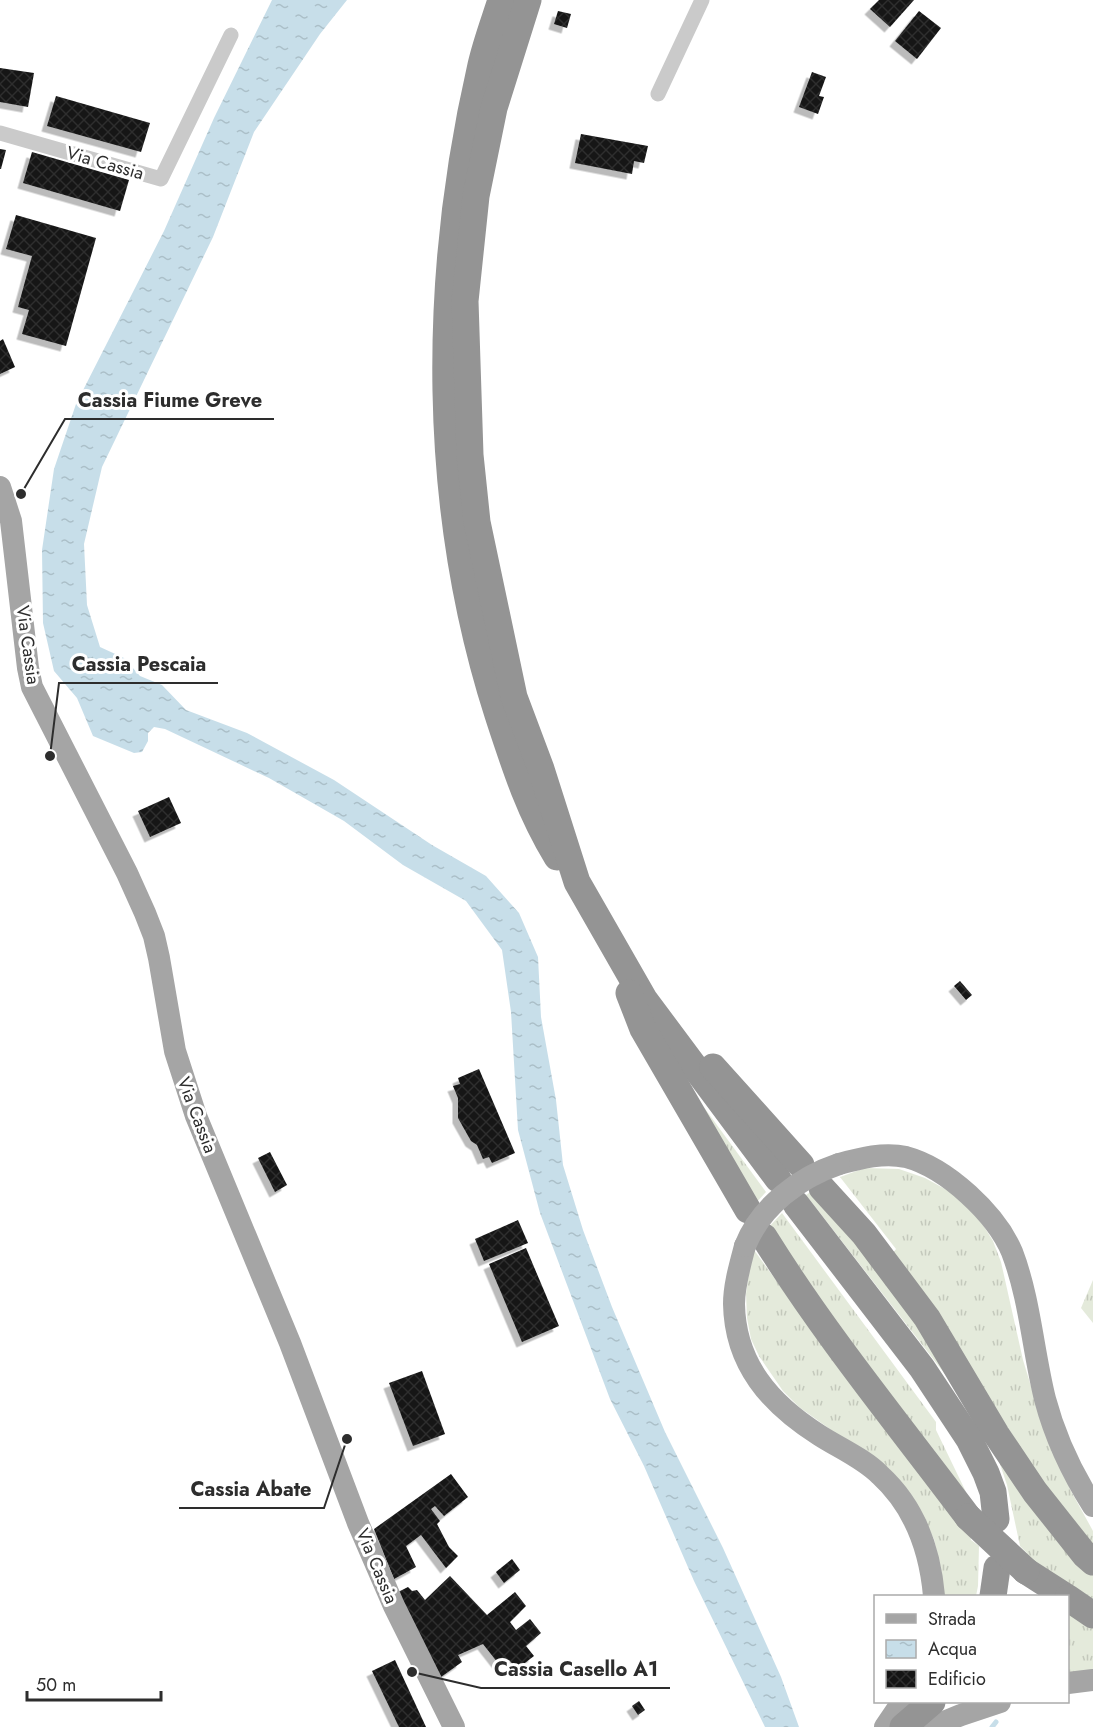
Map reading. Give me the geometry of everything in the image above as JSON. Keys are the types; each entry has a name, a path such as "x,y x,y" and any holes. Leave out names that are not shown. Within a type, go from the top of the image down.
{"highway":[{"path":"501,0 481,64 460,176 449,266 445,348 449,461 467,599 483,667 521,787 541,831 563,867 577,882"},
{"path":"528,0 494,108 476,196 465,301 470,455 477,522 514,697 541,769 577,882 644,999 778,1179"},
{"path":"605,933 700,1053 801,1165"},
{"path":"605,933 643,1029 748,1210"},
{"path":"822,1188 864,1234 927,1318 996,1434 1035,1492 1093,1562"},
{"path":"796,1204 922,1368 969,1439 989,1483 996,1519"},
{"path":"755,1241 790,1279 968,1517 1026,1571 1063,1595"},
{"path":"993,1595 997,1568"},
{"path":"1069,1599 1093,1615"},
{"path":"903,1727 930,1703"}],"main road":[{"name":"Via Cassia","path":"0,488 12,521 28,668 33,687 127,873 148,921 159,958 175,1051 196,1116 290,1343 358,1523 394,1606 454,1727"},
{"path":"934,1595 928,1553 907,1506 879,1474 817,1434 779,1405 760,1385 747,1364 737,1333 734,1303 755,1241 759,1220 783,1194 813,1174 872,1155 906,1157 936,1169 965,1192 992,1220 1011,1251 1021,1280 1045,1399 1057,1438 1093,1506"},
{"path":"1069,1683 1093,1680"},
{"path":"885,1727 901,1703"},
{"path":"932,1727 994,1703"}],"street":[{"path":"658,94 702,0"},
{"name":"Via Cassia","path":"0,133 161,179 231,35"}],"green space":[{"path":"703,1106 766,1192 753,1206"},
{"path":"865,1168 899,1169 925,1178 956,1195 980,1220 993,1241 1001,1262 1023,1360 1045,1432 1071,1491 1093,1531 1093,1550 1061,1509 893,1253 896,1249 840,1177"},
{"path":"812,1191 871,1259 921,1328 972,1409 806,1195"},
{"path":"782,1213 936,1422 936,1430 966,1492 906,1423 767,1229"},
{"path":"754,1250 831,1356 970,1528 971,1540 979,1546 976,1595 944,1595 934,1539 916,1505 834,1432 799,1407 783,1391 759,1356 751,1339 747,1318 746,1294"},
{"path":"1093,1280 1093,1323 1081,1308"},
{"path":"998,1458 1093,1574 1093,1605 1027,1556 1020,1546 1007,1485"},
{"path":"1069,1612 1093,1626 1093,1672 1069,1676"}],"water":[{"path":"272,0 347,0 320,34 254,132 213,237 102,467 84,544 87,605 100,647 124,658 140,676 162,685 186,710 247,733 334,780 432,845 486,876 519,913 538,957 541,1017 556,1100 563,1165 583,1230 612,1307 665,1432 723,1548 781,1677 799,1727 765,1727 694,1581 644,1466 610,1399 540,1213 518,1130 511,1012 502,950 466,901 403,865 344,821 269,778 165,729 154,727 148,733 148,741 142,752 134,753 93,736 77,698 54,671 43,623 42,550 54,469 76,404 164,231 214,118"}],"building":[{"path":"879,0 914,0 890,27 870,9"},
{"path":"558,11 571,14 567,28 554,24"},
{"path":"919,11 941,28 917,59 895,41"},
{"path":"0,68 34,73 28,107 0,102"},
{"path":"812,72 826,77 819,96 824,97 818,114 799,107"},
{"path":"56,96 150,123 141,152 47,126"},
{"path":"581,134 648,146 644,163 634,161 632,174 575,163"},
{"path":"0,149 6,150 1,169 0,169"},
{"path":"32,152 129,180 120,211 23,183"},
{"path":"16,215 96,238 66,346 22,334 29,310 18,307 32,256 6,249"},
{"path":"3,339 15,367 0,374 0,341"},
{"path":"169,797 181,823 150,837 138,811"},
{"path":"960,981 972,995 966,1000 954,986"},
{"path":"479,1069 515,1153 492,1163 489,1157 483,1159 477,1145 471,1141 458,1118 458,1098 453,1086 460,1084 458,1078"},
{"path":"270,1152 287,1185 275,1192 258,1158"},
{"path":"518,1220 528,1243 484,1261 475,1239"},
{"path":"526,1248 559,1326 522,1342 489,1264"},
{"path":"422,1371 445,1434 413,1446 389,1383"},
{"path":"451,1474 468,1497 444,1516 435,1506 431,1509 440,1521 437,1524 449,1547 458,1556 446,1568 421,1535 406,1546 416,1567 394,1579 374,1529"},
{"path":"512,1559 520,1570 504,1583 496,1572"},
{"path":"450,1576 487,1615 515,1592 526,1606 510,1622 516,1630 530,1619 541,1633 526,1646 534,1656 517,1669 509,1660 501,1667 483,1644 458,1655 462,1662 441,1677 398,1592 408,1587 412,1591 417,1590 425,1600"},
{"path":"395,1660 426,1727 399,1727 372,1671"},
{"path":"639,1701 645,1710 638,1715 632,1706"}],"waterway":[{"path":"992,1727 996,1722"}],"place":[{"name":"Cassia Fiume Greve","path":"21,494"},
{"name":"Cassia Pescaia","path":"50,756"},
{"name":"Cassia Abate","path":"347,1439"},
{"name":"Cassia Casello A1","path":"412,1672"}]}
